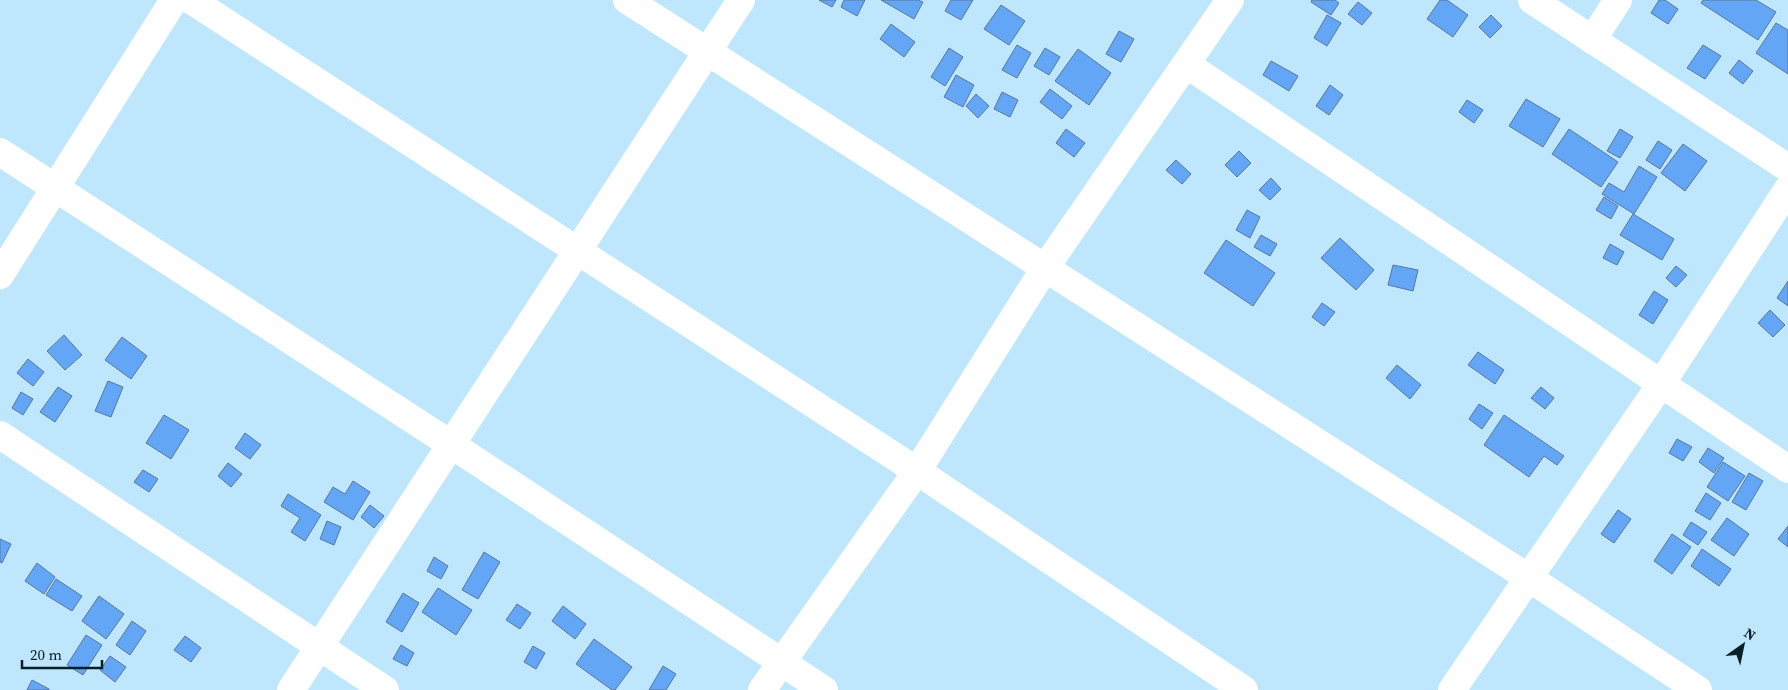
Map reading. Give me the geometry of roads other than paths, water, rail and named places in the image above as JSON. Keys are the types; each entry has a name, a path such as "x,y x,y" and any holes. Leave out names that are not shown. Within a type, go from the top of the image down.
{"street":[{"path":"0,275 174,0"},
{"path":"191,0 917,471 1244,690"},
{"path":"627,0 1529,578 1698,690"},
{"path":"291,690 740,0"},
{"path":"1532,0 1788,168"},
{"path":"1592,40 1618,0"},
{"path":"762,690 917,471 1046,268 1186,64 1224,2"},
{"path":"1186,64 1788,469"},
{"path":"0,152 452,445 824,690"},
{"path":"1452,690 1661,384 1788,189"},
{"path":"0,435 385,690"}]}
